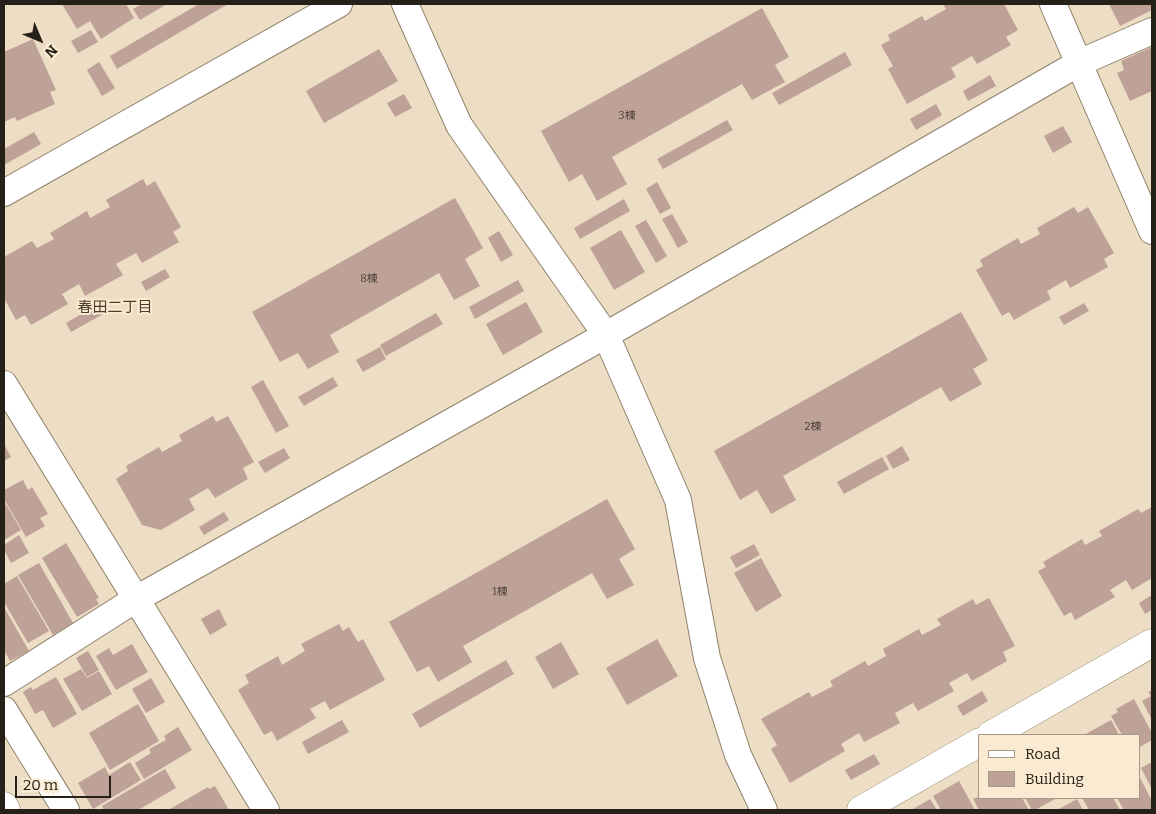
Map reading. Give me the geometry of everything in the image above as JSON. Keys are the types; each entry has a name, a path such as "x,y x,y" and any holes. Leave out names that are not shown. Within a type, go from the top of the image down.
{"main road":[{"path":"993,734 1152,643"},
{"path":"861,810 978,743"},
{"path":"4,806 6,810"}],"street":[{"path":"4,193 339,4"},
{"path":"405,4 459,125 606,335 678,500 707,658 738,755 764,810"},
{"path":"1053,4 1152,231"},
{"path":"4,683 136,598 606,335 1079,63 1152,31"},
{"path":"4,384 266,810"},
{"path":"4,710 66,810"}],"building":[{"path":"62,4 126,4 134,18 101,39 90,21 77,29"},
{"path":"142,4 167,4 140,20 133,9"},
{"path":"199,4 228,4 117,69 110,56"},
{"path":"943,4 1004,4 1018,30 1006,37 1011,45 977,64 972,56 951,68 956,77 907,104 888,69 893,66 881,45 890,40 888,35 922,16 925,21 946,9"},
{"path":"1109,4 1152,4 1152,10 1120,26"},
{"path":"762,8 789,57 775,65 785,82 752,100 742,84 612,157 627,184 597,201 582,174 569,182 541,131"},
{"path":"91,30 98,42 78,53 71,41"},
{"path":"33,39 56,90 50,92 55,104 17,121 15,117 4,122 4,52"},
{"path":"1152,47 1152,91 1130,101 1117,73 1124,70 1121,61"},
{"path":"379,49 398,81 324,123 306,91"},
{"path":"845,52 852,65 779,105 772,93"},
{"path":"99,62 115,88 102,96 87,70"},
{"path":"990,75 996,86 968,101 963,91"},
{"path":"404,94 412,108 395,117 387,103"},
{"path":"936,104 942,115 916,130 910,119"},
{"path":"727,120 733,130 663,169 657,159"},
{"path":"1063,126 1072,142 1053,153 1044,136"},
{"path":"34,132 41,144 4,165 4,149"},
{"path":"143,179 147,186 155,181 181,227 173,232 179,242 142,263 136,253 116,264 123,275 85,296 79,284 62,294 68,304 31,325 25,315 16,320 4,298 4,257 32,241 37,248 54,239 50,233 87,211 90,218 110,207 106,200"},
{"path":"657,182 671,208 660,214 646,189"},
{"path":"455,198 483,248 465,259 480,286 454,300 439,273 330,335 339,352 308,369 298,353 280,362 252,312"},
{"path":"624,199 630,211 580,239 574,228"},
{"path":"1074,207 1078,213 1088,207 1114,253 1104,259 1108,267 1070,288 1066,280 1047,291 1051,299 1014,320 1009,312 1002,316 976,270 983,266 980,260 1018,238 1021,244 1040,234 1037,228"},
{"path":"672,214 688,242 678,248 662,219"},
{"path":"646,220 667,256 656,263 635,226"},
{"path":"621,230 645,272 614,290 590,248"},
{"path":"499,231 513,255 501,262 488,238"},
{"path":"165,269 170,277 146,291 141,282"},
{"path":"518,280 524,291 475,319 469,307"},
{"path":"526,302 543,332 503,355 486,324"},
{"path":"100,303 105,313 71,332 66,323"},
{"path":"1084,303 1089,311 1064,325 1059,317"},
{"path":"961,312 988,360 973,369 982,384 950,402 941,387 783,476 796,500 771,514 757,490 740,500 714,451"},
{"path":"436,313 443,324 386,356 380,345"},
{"path":"380,347 386,359 363,372 356,360"},
{"path":"333,377 338,386 304,406 298,397"},
{"path":"263,380 289,426 276,433 251,387"},
{"path":"213,416 216,422 228,416 254,462 243,468 248,479 215,498 208,488 189,499 195,510 161,530 142,525 116,479 128,471 126,466 159,447 162,452 182,441 179,435"},
{"path":"4,444 11,457 4,461"},
{"path":"902,446 910,460 893,469 886,456"},
{"path":"284,448 290,458 265,473 258,462"},
{"path":"882,457 889,469 844,494 837,482"},
{"path":"23,480 28,490 32,487 48,514 40,518 45,526 26,537 4,499 4,490"},
{"path":"607,499 635,549 619,559 634,585 607,599 592,573 463,646 472,662 438,682 429,666 417,672 389,622"},
{"path":"4,501 21,530 4,540"},
{"path":"1152,507 1152,578 1132,590 1126,580 1110,590 1115,597 1075,620 1071,612 1064,616 1038,571 1046,567 1043,562 1082,539 1085,545 1102,536 1099,531 1138,509 1141,513"},
{"path":"224,512 229,520 204,535 199,527"},
{"path":"19,535 29,553 11,563 4,550 4,545"},
{"path":"66,543 99,598 96,599 99,604 77,617 42,558"},
{"path":"754,544 760,555 736,568 730,557"},
{"path":"761,558 782,596 756,612 734,573"},
{"path":"39,563 73,623 53,635 18,575"},
{"path":"17,576 49,631 28,643 4,602 4,584"},
{"path":"1152,595 1152,610 1145,614 1139,603"},
{"path":"989,598 1015,646 1003,652 1007,661 972,681 967,673 949,683 954,691 918,711 913,703 895,713 900,723 864,742 859,733 841,744 845,751 790,783 771,749 777,745 761,719 809,692 812,697 833,686 830,681 865,661 868,666 886,656 883,649 919,629 922,635 941,625 937,619 973,599 976,605"},
{"path":"4,607 29,651 10,661 4,650"},
{"path":"219,609 227,625 210,635 201,619"},
{"path":"339,624 343,631 349,627 358,642 363,639 385,680 330,710 325,701 310,709 316,718 277,741 272,731 264,735 238,690 249,683 245,675 278,656 282,665 305,651 301,644"},
{"path":"657,639 678,676 627,705 606,668"},
{"path":"561,642 579,674 553,689 535,657"},
{"path":"132,644 148,672 116,690 96,656 109,648 113,655"},
{"path":"88,651 99,670 87,677 76,658"},
{"path":"506,660 514,674 420,728 412,714"},
{"path":"81,669 87,678 99,671 112,694 82,711 63,679"},
{"path":"56,677 77,714 53,728 43,710 35,714 23,692 31,687 33,690"},
{"path":"151,678 165,702 146,713 132,689"},
{"path":"1152,690 1152,720 1142,701 1151,696 1148,692"},
{"path":"982,691 988,701 963,716 957,706"},
{"path":"1134,699 1152,733 1152,740 1141,746 1141,734 1121,734 1111,716 1118,712 1116,709"},
{"path":"138,704 159,741 110,770 89,733"},
{"path":"342,720 349,732 308,754 302,742"},
{"path":"1111,720 1118,734 1086,734"},
{"path":"178,727 192,750 144,779 135,763 151,753 149,749 166,740 164,736"},
{"path":"874,754 880,764 851,780 845,770"},
{"path":"130,762 141,780 93,809 78,783 105,767 109,775"},
{"path":"1152,762 1152,789 1141,768"},
{"path":"165,769 176,788 138,810 104,810 102,806"},
{"path":"1141,780 1152,801 1152,809 1124,810 1118,799 1141,799"},
{"path":"959,781 975,810 941,810 933,796"},
{"path":"215,786 229,810 170,809 208,787 209,789"},
{"path":"978,797 978,799 1023,799 1029,810 979,810 973,799"},
{"path":"930,799 937,810 911,810 920,805"},
{"path":"1026,799 1055,799 1035,810 1032,810"},
{"path":"1077,799 1083,810 1057,810"},
{"path":"1083,799 1114,799 1120,810 1089,810"}],"district":[{"name":"春田二丁目","path":"115,308"}]}
